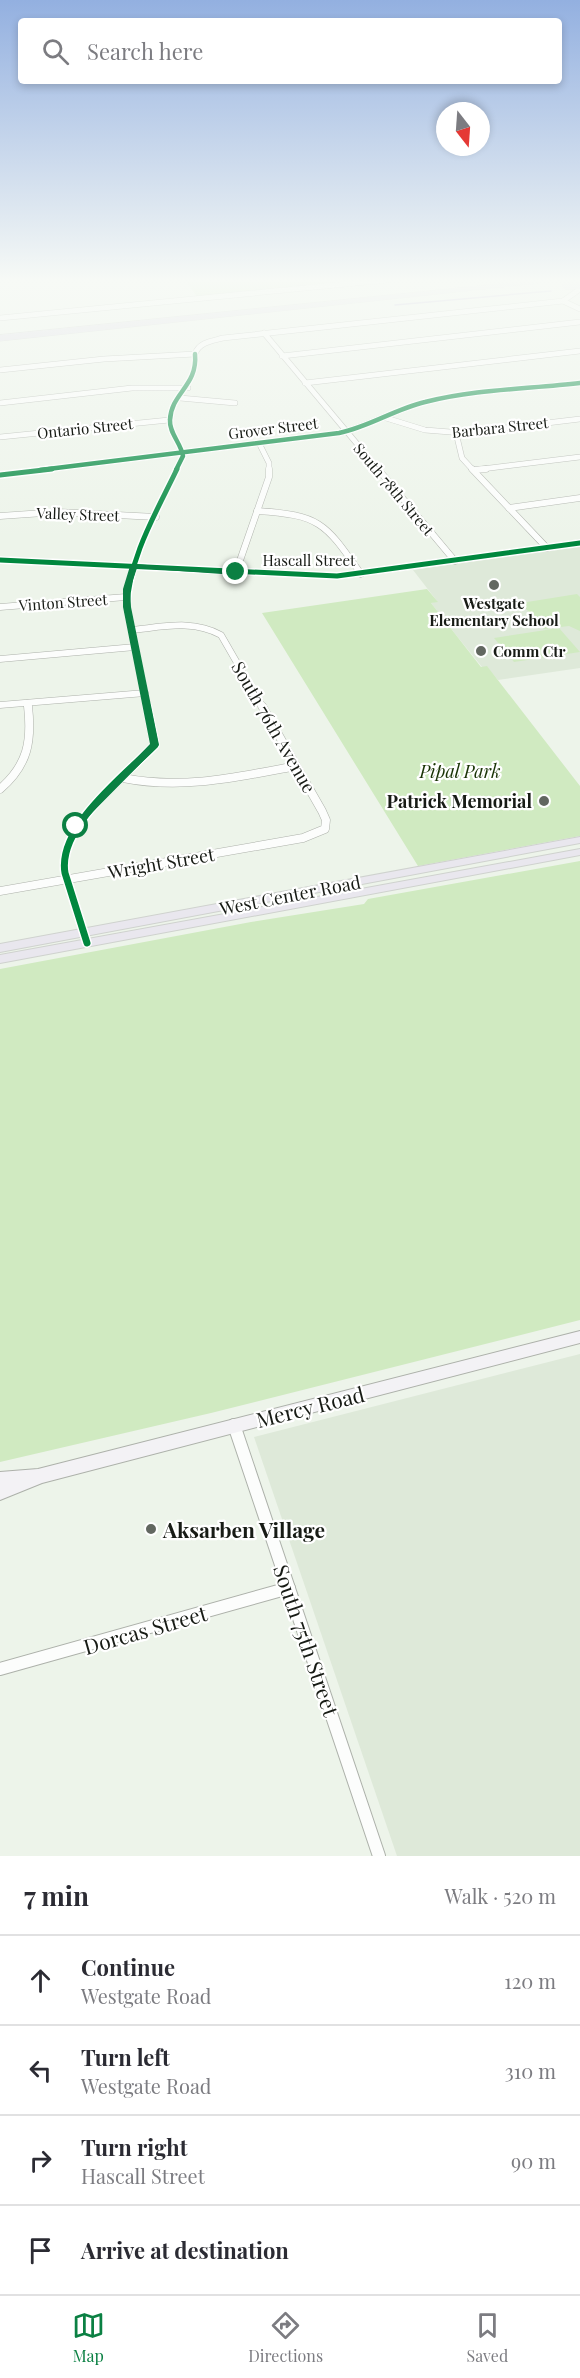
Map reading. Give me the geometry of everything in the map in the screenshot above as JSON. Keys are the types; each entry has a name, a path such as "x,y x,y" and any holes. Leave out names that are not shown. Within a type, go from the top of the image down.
{"main road":[{"name":"West Center Road","path":"0,959 85,937 219,909 580,840"},
{"name":"West Center Road","path":"0,948 85,937 580,852"}],"street":[{"path":"0,370 32,367"},
{"path":"85,937 67,879 64,857 72,833 154,745 126,597 128,579 183,452 169,420 172,410 197,371 196,367"},
{"name":"South 78th Street","path":"291,367 455,561"},
{"path":"305,383 446,367"},
{"name":"Grover Street","path":"0,475 347,432 370,426 410,407 434,401 580,383"},
{"path":"0,403 132,388 188,388"},
{"path":"180,398 235,403"},
{"name":"Barbara Street","path":"386,418 425,430 456,433 580,419"},
{"name":"Ontario Street","path":"0,437 169,420"},
{"path":"456,433 460,455 547,548"},
{"path":"236,572 270,470 267,457 259,443"},
{"path":"474,470 580,457"},
{"path":"509,508 580,498"},
{"path":"257,511 302,514 319,520 361,574"},
{"name":"Valley Street","path":"0,516 45,512 156,517"},
{"name":"Hascall Street","path":"0,560 312,577 361,574 580,543"},
{"name":"Vinton Street","path":"0,607 126,597"},
{"name":"South 76th Avenue","path":"132,630 189,626 210,628 224,639 326,820 322,831"},
{"path":"0,658 135,647"},
{"path":"0,705 145,693"},
{"path":"0,789 14,776 28,754 32,737 28,703"},
{"path":"123,778 144,784 175,786 296,766"},
{"name":"Wright Street","path":"0,891 303,838 322,831"},
{"name":"Mercy Road","path":"0,1493 39,1476 580,1337"},
{"name":"South 75th Street","path":"234,1425 379,1856"},
{"name":"Mercy Road","path":"0,1479 39,1476"},
{"name":"Dorcas Street","path":"0,1669 289,1588"}],"shaded area":[{"path":"580,546 580,668 498,680 487,667 482,667 431,603 437,601 413,570"},
{"path":"580,1354 580,1856 397,1856 254,1437"}],"green space":[{"name":"Pipal Park","path":"427,589 438,602 431,603 481,667 487,666 580,786 580,836 418,866 262,613"},
{"path":"577,594 580,597 580,631 569,626 544,629 521,603"},
{"path":"559,628 580,652 514,662 494,638"},
{"path":"580,861 580,1320 211,1413 0,1462 0,969 251,922 364,904 368,899"}],"cycle path":[{"path":"87,943 65,873 63,862 66,846 82,819 155,745 127,607 128,590 132,571 147,531 183,456 181,446 171,427 170,417 177,400 195,374 196,367"},
{"path":"0,475 339,433 351,431 425,402 444,398 580,383"},
{"path":"0,560 337,576 580,543"}],"place":[{"name":"Westgate Elementary School","path":"494,585"},
{"name":"Comm Ctr","path":"481,651"},
{"name":"Patrick Memorial","path":"544,801"},
{"name":"Aksarben Village","path":"151,1529"}],"route":[{"path":"76,826 153,748 155,741 127,607 128,579 134,566 236,572"}]}
